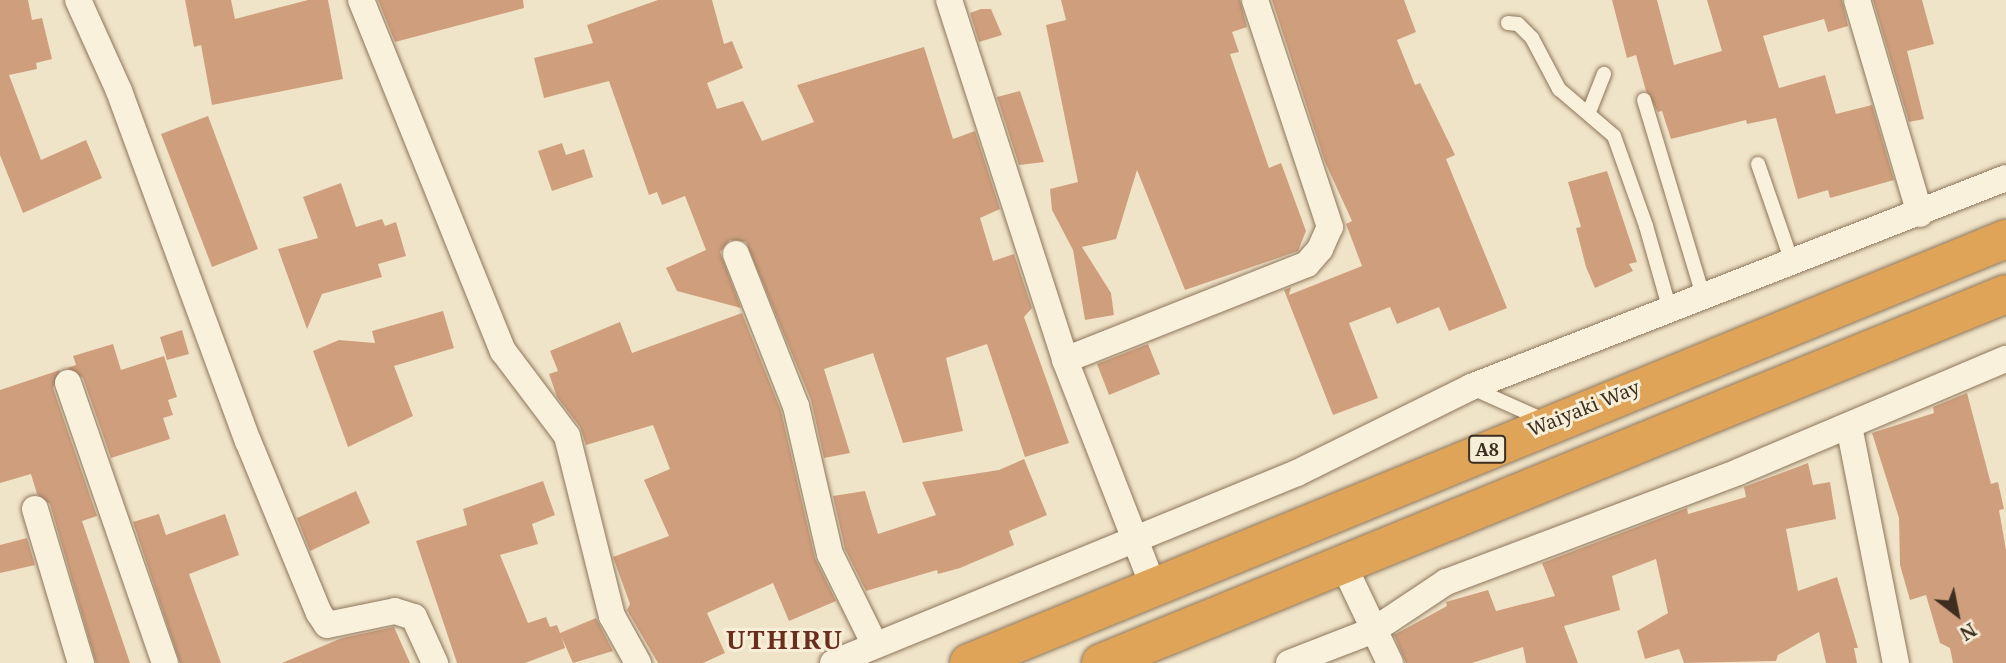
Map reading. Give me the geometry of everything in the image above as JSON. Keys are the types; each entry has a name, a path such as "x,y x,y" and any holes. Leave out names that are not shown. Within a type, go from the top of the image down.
{"highway":[{"name":"Waiyaki Way","path":"969,663 1549,423 2006,239"},
{"path":"1101,663 2006,294"}],"street":[{"path":"78,0 119,91 248,442 319,613 327,625 395,611 414,617 435,663"},
{"path":"361,0 503,351 567,436 612,616 638,663"},
{"path":"949,0 1065,360 1154,588"},
{"path":"1065,360 1307,264 1320,249 1330,227 1255,0"},
{"path":"1857,0 1920,214"},
{"path":"833,663 1297,473 1471,387 1669,307 1920,214 2006,178"},
{"path":"736,254 796,406 830,554 875,645"},
{"path":"1289,663 1374,630 1446,582 1849,426 2006,359"},
{"path":"68,383 165,663"},
{"path":"1849,426 1896,663"},
{"path":"35,509 81,663"},
{"path":"1343,564 1391,663"}],"lane":[{"path":"1508,23 1526,31 1552,81 1614,136 1622,152 1669,307"},
{"path":"1588,111 1604,74"},
{"path":"1644,100 1703,296"},
{"path":"1758,164 1792,262"},
{"path":"1471,387 1549,423"}],"building":[{"path":"0,0 28,0 32,20 42,18 52,59 36,63 37,69 9,75 41,160 86,140 102,178 23,213 0,155"},
{"path":"185,0 231,0 235,19 308,0 328,0 343,79 212,105 201,45 194,47"},
{"path":"378,0 523,0 524,8 395,42"},
{"path":"658,0 712,0 724,44 732,41 743,68 707,83 717,109 743,101 762,141 814,122 797,85 924,47 953,139 975,131 1000,209 980,218 993,261 1014,254 1032,308 1024,317 1069,443 1025,457 987,344 946,358 963,431 903,443 873,353 824,369 850,453 824,458 811,400 746,242 730,240 720,252 741,308 677,291 666,268 706,250 685,196 662,205 657,192 649,195 609,81 544,98 534,58 593,43 587,25"},
{"path":"1061,0 1240,0 1247,27 1232,32 1239,52 1230,54 1269,168 1281,163 1306,231 1298,251 1185,290 1137,170 1116,239 1082,247 1111,293 1114,315 1085,320 1073,250 1052,210 1050,189 1078,182 1046,25 1066,20"},
{"path":"1272,0 1404,0 1416,32 1397,40 1415,85 1420,83 1455,155 1446,159 1507,308 1449,331 1439,307 1397,324 1390,307 1349,323 1378,398 1333,415 1284,290 1291,287 1289,295 1362,266 1346,224 1352,221 1325,162"},
{"path":"1612,0 1657,0 1674,65 1722,51 1707,0 1842,0 1848,26 1828,32 1824,19 1763,36 1779,88 1825,75 1836,114 1872,105 1894,180 1830,198 1828,190 1798,199 1776,118 1747,124 1746,120 1671,139 1662,111 1658,112 1646,91 1636,55 1627,58"},
{"path":"1873,0 1922,0 1934,44 1907,51 1924,119 1909,122"},
{"path":"991,9 1002,35 979,42 970,13"},
{"path":"1020,91 1044,162 1019,165 997,97"},
{"path":"208,116 258,249 212,267 161,134"},
{"path":"562,143 566,155 584,149 593,177 552,191 538,151"},
{"path":"1607,171 1637,262 1629,264 1633,271 1595,288 1586,267 1576,228 1581,227 1568,182"},
{"path":"341,183 356,227 382,219 385,226 396,222 406,256 378,264 382,277 322,294 307,329 278,249 318,238 303,197"},
{"path":"443,311 454,348 394,366 413,416 348,447 313,351 339,340 375,343 372,331"},
{"path":"742,313 781,411 815,558 836,601 789,621 773,583 707,613 725,653 703,663 658,663 627,610 630,604 613,557 669,536 644,480 670,469 653,425 586,445 580,427 557,397 549,374 558,371 550,351 620,322 632,353"},
{"path":"182,330 189,354 167,360 160,337"},
{"path":"113,344 121,370 164,356 177,397 168,400 173,415 163,418 170,439 111,458 83,378 67,368 76,365 73,356"},
{"path":"1148,344 1160,374 1109,395 1097,364"},
{"path":"60,370 53,388 97,516 82,521 130,663 96,663 50,504 37,494 31,474 0,483 0,390"},
{"path":"1967,393 1991,484 1998,482 2004,509 1999,510 2006,550 2006,663 1953,663 1950,648 1940,643 1926,595 1910,600 1900,565 1899,518 1872,433 1934,413 1933,407"},
{"path":"1024,459 1047,515 1009,531 1014,545 960,568 938,574 937,570 866,591 845,549 833,496 865,491 878,534 936,515 922,482 999,470"},
{"path":"1808,463 1813,485 1830,482 1836,519 1786,529 1798,591 1837,577 1858,648 1854,648 1857,663 1826,663 1819,632 1778,655 1776,661 1684,663 1679,649 1645,659 1637,631 1668,613 1656,559 1612,576 1620,610 1564,626 1578,663 1526,663 1523,647 1472,663 1406,663 1394,635 1447,606 1446,602 1488,590 1496,611 1555,596 1542,563 1687,508 1688,514 1746,497 1744,487"},
{"path":"543,481 555,515 532,524 538,544 500,555 528,623 546,617 550,627 557,625 560,633 596,618 613,651 573,663 562,638 565,648 525,663 457,663 416,541 467,525 463,509"},
{"path":"356,491 370,523 310,551 297,518"},
{"path":"159,514 166,535 225,514 239,555 189,574 221,663 180,663 133,522"},
{"path":"27,538 35,565 0,573 0,545"},
{"path":"394,627 410,663 282,663 342,638"}],"district":[{"name":"UTHIRU","path":"785,640"}]}
